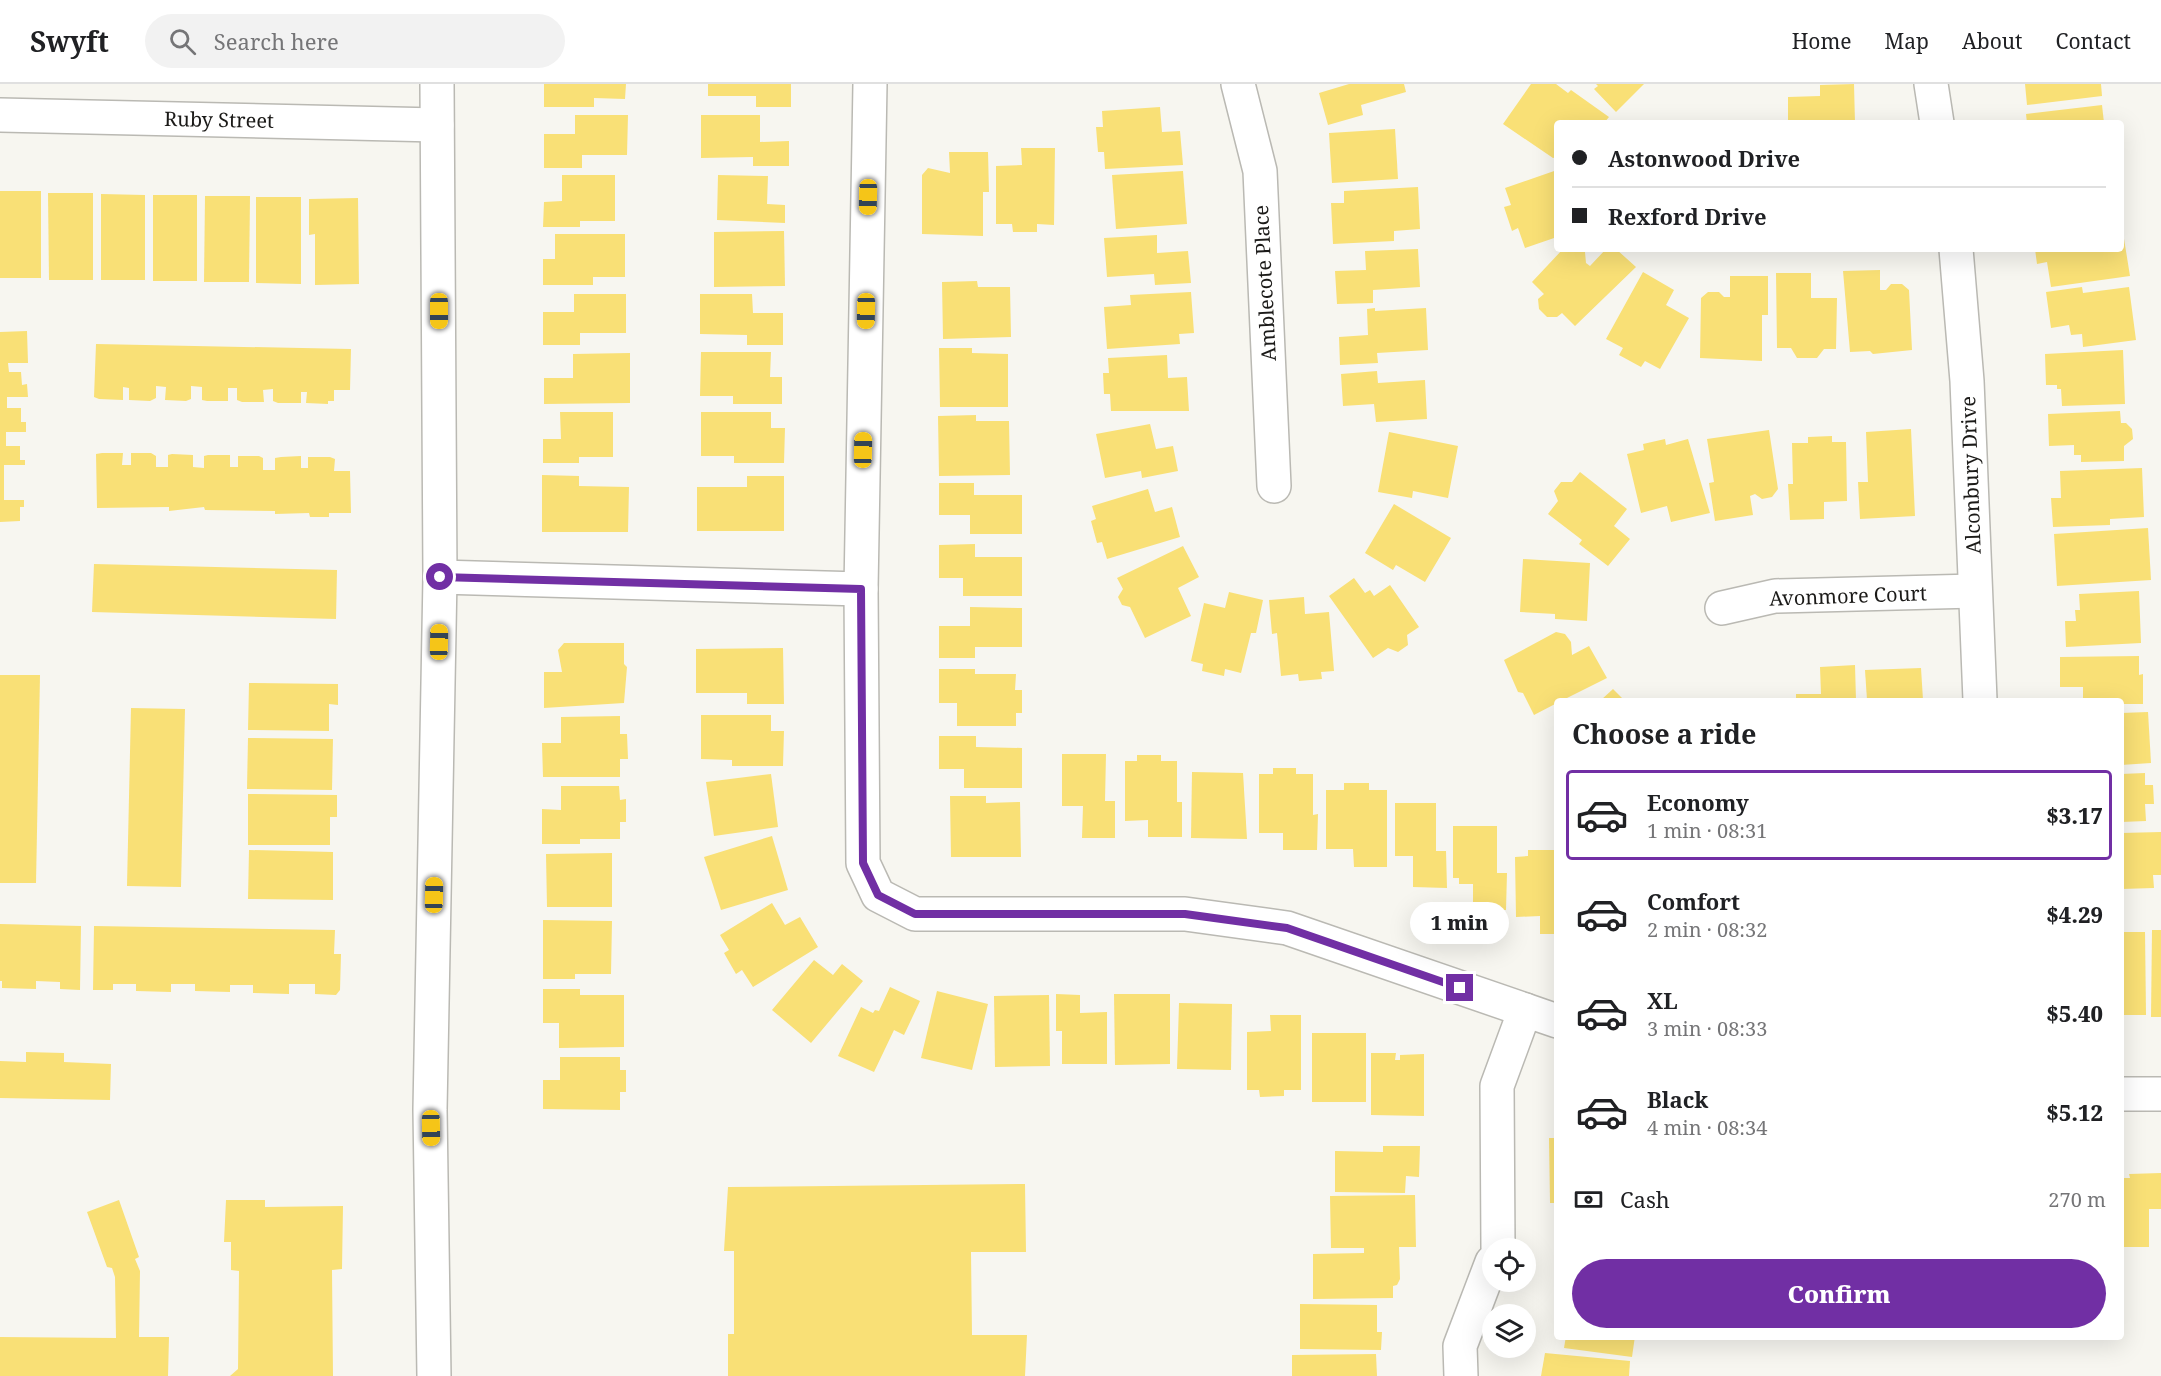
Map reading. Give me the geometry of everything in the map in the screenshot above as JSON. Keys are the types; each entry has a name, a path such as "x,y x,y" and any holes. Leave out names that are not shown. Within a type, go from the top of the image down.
{"street":[{"path":"434,1376 430,1110 440,577 438,84"},
{"path":"870,84 861,589 863,863 878,895 915,914 1185,914 1287,928 1554,1020"},
{"name":"Amblecote Place","path":"1238,84 1260,171 1274,486"},
{"path":"1931,84 1937,120"},
{"name":"Ruby Street","path":"0,115 437,124"},
{"name":"Alconbury Drive","path":"1956,252 1967,381 1980,698"},
{"path":"440,577 861,589"},
{"name":"Avonmore Court","path":"1722,608 1775,596 1975,591"},
{"path":"1498,1238 1497,1086 1525,1010"},
{"path":"2124,1094 2161,1095"},
{"path":"1461,1376 1460,1346 1482,1288"}],"building":[{"path":"544,84 626,84 625,99 594,98 594,107 544,107"},
{"path":"708,84 791,84 791,107 756,107 756,96 708,96"},
{"path":"1349,84 1404,84 1406,92 1361,105 1363,115 1328,125 1319,93"},
{"path":"1531,84 1556,84 1568,93 1571,90 1609,117 1606,120 1554,120 1553,158 1503,124"},
{"path":"1596,84 1644,84 1616,112 1594,89 1598,86"},
{"path":"1854,84 1855,120 1788,120 1788,97 1820,96 1820,85"},
{"path":"2025,84 2101,84 2102,96 2027,105"},
{"path":"2102,105 2104,120 2027,120 2026,114"},
{"path":"1160,107 1162,132 1180,131 1183,165 1105,169 1104,152 1098,152 1096,127 1103,127 1102,111"},
{"path":"575,115 628,115 627,155 582,155 582,168 544,168 544,134 575,134"},
{"path":"701,115 760,115 760,142 789,141 789,166 753,166 753,157 701,158"},
{"path":"1395,129 1398,179 1332,183 1329,133"},
{"path":"1021,148 1055,148 1054,225 1037,224 1037,232 1013,232 1012,224 996,224 996,166 1022,165"},
{"path":"949,152 988,152 989,192 983,192 983,236 922,234 922,175 928,168 950,173"},
{"path":"1183,171 1187,224 1116,229 1112,175"},
{"path":"1554,171 1554,238 1525,248 1518,228 1512,231 1504,207 1511,205 1505,188"},
{"path":"562,175 615,175 615,221 580,221 580,227 543,227 544,202 562,201"},
{"path":"718,175 768,176 767,204 785,205 785,223 717,220"},
{"path":"1418,187 1420,229 1394,231 1394,241 1333,244 1331,203 1344,203 1344,191"},
{"path":"0,191 41,191 41,278 0,278"},
{"path":"48,193 93,193 93,280 49,280"},
{"path":"101,194 145,195 145,280 101,280"},
{"path":"153,195 197,195 197,281 153,281"},
{"path":"205,196 250,196 249,282 204,282"},
{"path":"256,197 301,197 301,284 256,283"},
{"path":"358,198 359,284 315,285 315,234 309,235 309,199"},
{"path":"784,231 785,286 714,287 714,232"},
{"path":"555,234 625,234 625,277 593,277 593,285 543,285 543,259 555,259"},
{"path":"1157,235 1157,253 1188,251 1191,283 1155,285 1154,274 1107,277 1104,238"},
{"path":"2124,239 2130,276 2051,287 2047,262 2037,264 2035,252 2124,252"},
{"path":"1418,249 1420,287 1373,290 1373,303 1337,304 1335,271 1366,270 1365,251"},
{"path":"1560,252 1585,252 1586,263 1590,266 1603,252 1619,252 1636,267 1575,326 1562,313 1557,317 1547,317 1539,309 1538,299 1544,294 1532,282"},
{"path":"1880,270 1880,290 1886,290 1891,284 1902,284 1909,290 1912,350 1873,354 1870,351 1850,352 1843,271"},
{"path":"1643,272 1674,290 1666,305 1689,318 1660,369 1645,361 1641,367 1619,355 1623,348 1606,339"},
{"path":"1776,273 1811,273 1811,298 1837,298 1836,349 1824,349 1817,358 1797,358 1791,348 1777,348"},
{"path":"1730,276 1768,276 1768,315 1762,315 1762,361 1700,358 1701,298 1708,292 1719,292 1724,297 1730,297"},
{"path":"977,281 978,287 1010,287 1011,337 943,339 942,282"},
{"path":"2082,287 2083,293 2129,287 2136,340 2083,347 2082,334 2071,335 2069,325 2051,328 2046,292"},
{"path":"1191,292 1194,333 1179,334 1180,344 1107,349 1104,307 1131,305 1130,295"},
{"path":"574,294 626,294 626,333 580,333 580,345 543,345 543,312 574,312"},
{"path":"700,294 752,294 753,313 783,313 783,345 747,345 747,335 700,334"},
{"path":"1375,308 1375,311 1426,308 1428,350 1377,353 1378,363 1340,365 1339,337 1368,335 1367,309"},
{"path":"27,331 28,363 8,363 9,372 21,372 22,385 27,384 28,397 7,397 7,408 21,408 21,422 26,422 26,432 6,432 6,446 20,446 20,460 25,460 25,465 4,465 4,500 24,500 24,507 20,507 20,521 0,522 0,332"},
{"path":"96,344 351,349 350,390 334,390 334,401 328,401 328,404 306,403 307,392 301,392 301,403 278,403 273,401 273,389 263,390 264,402 242,402 237,400 237,388 228,388 228,401 207,401 202,400 202,387 191,386 191,399 186,401 165,400 166,387 156,386 156,398 150,401 129,400 129,388 123,387 123,400 99,399 94,397"},
{"path":"939,348 972,348 972,353 1008,354 1008,407 940,407"},
{"path":"2123,350 2125,404 2062,406 2061,389 2057,389 2057,385 2046,385 2045,354"},
{"path":"701,352 771,352 770,377 782,377 782,404 733,404 733,396 700,396"},
{"path":"630,353 630,403 544,404 544,378 573,378 573,354"},
{"path":"1167,355 1168,378 1187,377 1189,411 1111,411 1110,394 1104,394 1103,373 1109,373 1108,358"},
{"path":"1377,371 1378,383 1425,380 1427,419 1376,422 1374,404 1343,406 1341,374"},
{"path":"2120,411 2121,423 2126,423 2132,429 2133,439 2124,446 2124,461 2081,462 2081,455 2074,455 2074,445 2049,446 2048,414"},
{"path":"560,412 613,412 613,457 579,457 579,463 543,463 543,439 561,439"},
{"path":"701,412 771,412 771,428 785,428 784,463 734,463 734,456 701,456"},
{"path":"976,415 976,421 1009,421 1010,475 939,476 938,416"},
{"path":"1150,424 1156,449 1173,446 1178,471 1142,478 1141,471 1105,478 1096,434"},
{"path":"1911,429 1915,516 1860,519 1858,482 1868,482 1866,432"},
{"path":"1769,430 1778,489 1772,497 1762,499 1755,494 1750,496 1753,515 1715,521 1709,483 1714,482 1707,439"},
{"path":"1389,432 1458,446 1448,498 1413,491 1412,498 1378,492"},
{"path":"1832,436 1832,442 1846,442 1847,501 1824,502 1824,519 1790,520 1788,484 1793,484 1792,443 1808,443 1808,437"},
{"path":"1665,439 1666,445 1688,439 1710,513 1671,522 1667,506 1641,513 1627,454 1644,450 1643,444"},
{"path":"123,453 122,465 131,465 131,453 151,453 156,456 156,467 168,467 168,455 193,455 193,467 204,468 204,456 208,455 230,455 230,467 238,467 238,456 259,456 263,458 263,470 275,470 275,458 301,456 301,468 308,468 308,457 330,457 335,459 334,471 350,471 351,513 329,513 329,517 310,517 309,513 275,514 275,511 205,510 204,507 169,511 169,507 97,508 96,454"},
{"path":"2142,468 2144,517 2110,519 2110,525 2053,527 2051,498 2061,498 2060,471"},
{"path":"1580,472 1627,509 1614,526 1630,539 1608,566 1579,544 1582,540 1548,514 1558,501 1554,491 1561,482 1572,482"},
{"path":"542,475 579,476 579,486 629,487 628,532 542,532"},
{"path":"747,476 784,476 784,531 697,531 697,487 747,487"},
{"path":"939,483 974,483 974,495 1022,495 1022,534 970,534 970,515 939,515"},
{"path":"1148,489 1155,512 1172,507 1180,537 1107,559 1102,542 1097,543 1091,521 1096,519 1092,506"},
{"path":"1394,504 1451,538 1425,582 1396,565 1393,570 1365,553"},
{"path":"2148,528 2151,580 2057,586 2054,534"},
{"path":"975,544 975,557 1022,557 1022,596 963,596 963,578 939,578 939,545"},
{"path":"1183,546 1199,577 1178,588 1191,616 1145,638 1130,607 1122,605 1118,597 1123,589 1117,578"},
{"path":"1523,559 1590,563 1587,621 1555,619 1555,614 1520,612"},
{"path":"94,564 337,570 336,619 92,612"},
{"path":"1354,578 1365,593 1370,590 1374,596 1390,585 1419,627 1407,635 1408,645 1398,652 1388,648 1373,658 1329,596"},
{"path":"2139,591 2141,643 2066,647 2065,621 2076,621 2075,610 2080,610 2079,594"},
{"path":"1229,592 1263,600 1256,633 1251,633 1241,673 1225,669 1224,676 1202,671 1203,664 1191,661 1204,603 1225,608"},
{"path":"1304,597 1305,614 1329,612 1334,671 1321,672 1322,679 1299,681 1298,674 1281,676 1277,633 1272,634 1269,600"},
{"path":"970,607 1022,608 1022,647 975,647 975,658 939,658 939,626 970,626"},
{"path":"1556,632 1565,634 1571,642 1572,655 1589,646 1607,678 1567,698 1554,698 1554,705 1534,715 1523,693 1518,692 1504,660"},
{"path":"564,643 624,643 624,664 627,667 624,703 544,708 544,672 562,672 558,650"},
{"path":"783,648 784,704 747,704 747,693 696,693 696,649"},
{"path":"2139,656 2139,675 2143,674 2143,704 2124,704 2124,698 2083,698 2083,687 2060,687 2060,657"},
{"path":"1855,665 1856,698 1796,698 1796,694 1821,694 1820,667"},
{"path":"1921,668 1923,698 1867,698 1865,670"},
{"path":"939,669 975,669 975,674 1016,674 1015,690 1022,690 1022,713 1016,713 1016,726 957,726 957,703 939,703"},
{"path":"0,675 40,675 36,883 0,883"},
{"path":"249,683 338,684 338,705 329,704 329,731 248,730"},
{"path":"1613,689 1622,698 1603,698"},
{"path":"131,708 185,709 181,887 127,886"},
{"path":"2148,712 2151,763 2124,765 2124,713"},
{"path":"701,715 771,715 771,731 784,731 783,766 732,766 732,760 701,759"},
{"path":"620,716 620,734 627,734 628,759 620,759 620,777 543,777 542,743 561,743 561,717"},
{"path":"939,736 976,736 976,747 1022,748 1022,788 964,788 964,769 939,769"},
{"path":"248,738 333,739 332,790 247,789"},
{"path":"1062,754 1106,754 1105,801 1115,801 1115,838 1082,838 1083,806 1062,806"},
{"path":"1137,755 1161,755 1161,761 1177,761 1177,802 1182,802 1182,837 1148,837 1148,820 1125,821 1125,761 1137,761"},
{"path":"1273,768 1296,768 1296,774 1313,774 1313,815 1318,814 1317,850 1283,850 1283,833 1259,833 1259,774 1273,774"},
{"path":"1192,772 1243,773 1247,839 1191,838"},
{"path":"2145,773 2145,785 2153,785 2154,804 2145,804 2146,821 2124,822 2124,774"},
{"path":"771,774 778,827 714,836 706,782"},
{"path":"1344,783 1369,783 1369,790 1387,790 1387,867 1354,867 1353,849 1326,849 1326,790 1344,790"},
{"path":"561,786 619,786 620,800 626,799 626,822 620,822 620,839 580,839 580,844 542,844 542,809 561,810"},
{"path":"248,794 337,795 337,817 330,817 330,845 248,845"},
{"path":"950,796 986,796 986,803 1020,802 1021,857 951,857"},
{"path":"1395,803 1436,803 1436,851 1446,851 1447,888 1413,887 1413,856 1395,856"},
{"path":"1453,826 1497,826 1497,873 1507,873 1506,910 1473,910 1473,884 1459,884 1459,878 1453,878"},
{"path":"2161,832 2161,875 2153,875 2154,888 2124,889 2124,833"},
{"path":"772,836 788,890 721,910 704,857"},
{"path":"249,850 333,852 333,900 248,899"},
{"path":"1528,850 1554,850 1554,934 1540,934 1540,916 1516,917 1515,857 1528,856"},
{"path":"612,853 612,907 547,907 546,854"},
{"path":"772,903 785,925 800,917 818,947 753,987 742,970 736,974 724,953 729,950 720,935"},
{"path":"543,920 612,921 611,974 575,974 575,979 543,979"},
{"path":"0,924 81,926 80,990 60,989 60,982 36,981 36,989 2,988"},
{"path":"94,926 335,930 334,954 341,954 340,990 336,995 315,994 315,984 289,984 289,994 253,993 253,985 230,985 230,992 195,991 195,984 171,984 171,992 136,991 136,984 113,984 113,990 93,990"},
{"path":"2152,930 2161,930 2161,1017 2151,1017"},
{"path":"2124,932 2145,932 2146,1015 2124,1015"},
{"path":"814,960 833,975 842,964 863,981 811,1043 772,1010"},
{"path":"890,987 920,1001 904,1035 894,1030 874,1072 838,1056 861,1007 873,1013 875,1010 879,1011"},
{"path":"543,989 580,989 580,995 624,995 624,1047 559,1048 559,1023 543,1023"},
{"path":"937,991 988,1004 972,1070 921,1058"},
{"path":"1056,994 1080,995 1080,1013 1107,1012 1107,1064 1062,1064 1062,1031 1056,1031"},
{"path":"1114,994 1170,994 1170,1064 1115,1065"},
{"path":"1049,995 1050,1066 995,1067 994,996"},
{"path":"1179,1003 1232,1004 1231,1070 1177,1069"},
{"path":"1270,1015 1301,1015 1301,1090 1284,1090 1284,1096 1260,1097 1259,1090 1247,1090 1247,1032 1271,1031"},
{"path":"1312,1033 1366,1033 1366,1102 1312,1102"},
{"path":"26,1052 64,1053 64,1062 111,1064 110,1100 0,1098 0,1061 26,1062"},
{"path":"1371,1053 1396,1053 1395,1060 1400,1060 1400,1055 1424,1054 1424,1116 1371,1115"},
{"path":"560,1057 620,1057 620,1070 626,1070 626,1092 620,1092 620,1110 543,1109 543,1080 560,1080"},
{"path":"1549,1138 1554,1138 1554,1203 1550,1203"},
{"path":"1383,1146 1420,1146 1419,1177 1406,1176 1405,1193 1335,1192 1335,1151 1383,1152"},
{"path":"2161,1173 2161,1209 2149,1209 2149,1247 2124,1247 2124,1178 2130,1178 2129,1174"},
{"path":"1025,1184 1026,1252 971,1252 972,1335 1027,1335 1025,1376 728,1376 728,1334 734,1334 734,1251 724,1251 728,1187"},
{"path":"1415,1195 1416,1247 1399,1247 1400,1279 1397,1285 1393,1286 1393,1298 1313,1299 1313,1254 1364,1253 1364,1248 1331,1248 1330,1196"},
{"path":"119,1200 139,1257 135,1259 140,1271 139,1337 169,1337 168,1376 0,1376 0,1337 116,1338 115,1277 112,1268 107,1267 87,1212"},
{"path":"226,1200 265,1200 265,1207 343,1206 342,1269 332,1270 333,1376 230,1376 238,1369 239,1271 231,1270 231,1242 224,1242"},
{"path":"1300,1304 1377,1305 1377,1332 1382,1332 1381,1350 1300,1349"},
{"path":"1565,1340 1634,1340 1632,1357 1564,1348"},
{"path":"1545,1353 1630,1361 1629,1376 1541,1376"},
{"path":"1376,1354 1377,1376 1292,1376 1292,1355"}],"route":[{"path":"440,577 861,589 863,863 878,895 915,914 1185,914 1287,928 1460,988"}]}
